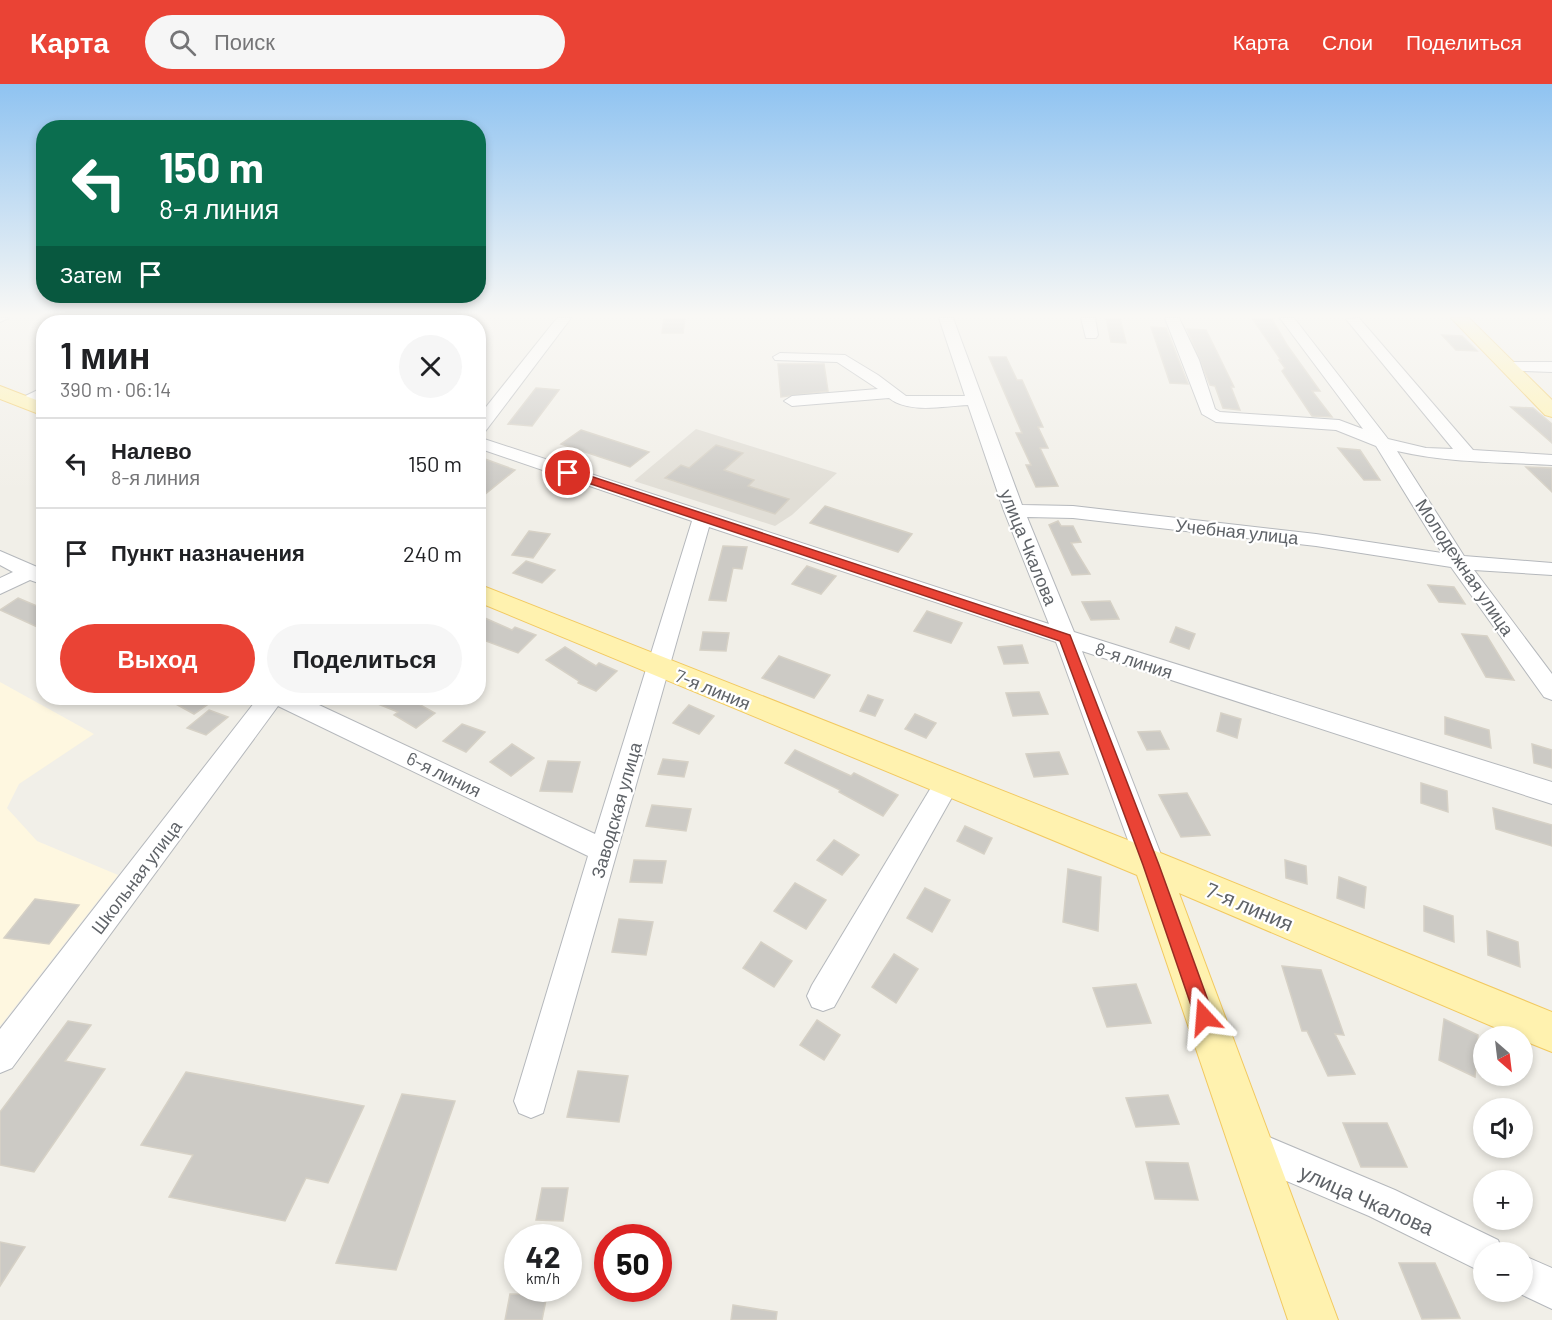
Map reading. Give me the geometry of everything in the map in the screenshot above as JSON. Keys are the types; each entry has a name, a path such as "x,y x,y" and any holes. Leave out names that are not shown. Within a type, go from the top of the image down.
{"main road":[{"path":"1516,376 1552,411"},
{"path":"0,392 36,407"},
{"path":"0,411 23,401"},
{"name":"7-я линия","path":"486,595 1151,865 1552,1032"},
{"name":"улица Чкалова","path":"1151,865 1313,1320"}],"street":[{"path":"486,419 519,376"},
{"path":"839,376 843,396"},
{"path":"869,376 892,393 914,403 932,404 975,400"},
{"name":"улица Чкалова","path":"966,376 1014,511 1066,639 1151,865"},
{"name":"Молодежная улица","path":"1196,376 1208,411 1216,417 1339,425 1403,450 1469,457 1552,460"},
{"name":"Молодежная улица","path":"1330,376 1388,451 1458,562 1552,691"},
{"path":"1401,376 1469,457"},
{"path":"792,401 892,393"},
{"path":"23,401 36,395"},
{"name":"8-я линия","path":"486,445 702,519 1066,639 1552,793"},
{"name":"Учебная улица","path":"1014,511 1073,512 1316,540 1458,562 1552,569"},
{"name":"Заводская улица","path":"531,1101 702,519"},
{"path":"0,557 36,575"},
{"path":"0,587 36,575"},
{"name":"Школьная улица","path":"0,1056 266,705"},
{"name":"6-я линия","path":"298,705 604,851"},
{"path":"823,996 947,783"},
{"name":"улица Чкалова","path":"1250,1147 1382,1203 1473,1248"},
{"path":"1533,1279 1552,1288"}],"shaded area":[{"path":"696,429 837,473 792,515 775,526 634,481"},
{"path":"0,682 36,702 36,705 42,705 94,734 19,784 7,808 37,841 118,875 0,1026"}],"building":[{"path":"779,376 826,376 828,391 781,397"},
{"path":"997,376 1015,376 1017,380 1022,380 1043,427 1038,427 1048,448 1040,448 1058,486 1036,487 1026,465 1031,465 1016,433 1022,433"},
{"path":"1168,376 1185,376 1188,384 1170,383"},
{"path":"1206,376 1228,376 1240,410 1223,408 1215,386 1210,385"},
{"path":"1285,376 1309,376 1320,391 1312,391 1332,417 1312,416"},
{"path":"536,388 559,390 532,426 508,424"},
{"path":"1511,407 1533,408 1552,424 1552,443"},
{"path":"581,430 649,452 630,467 561,444"},
{"path":"716,445 743,453 724,470 754,480 748,486 789,499 775,514 665,478 681,465 689,468"},
{"path":"1338,448 1360,450 1380,480 1364,480"},
{"path":"486,459 515,470 486,494"},
{"path":"1526,467 1552,468 1552,492"},
{"path":"825,506 912,534 898,552 810,523"},
{"path":"1058,521 1061,526 1073,526 1081,542 1071,543 1090,574 1072,575 1049,525"},
{"path":"529,531 550,534 533,558 512,555"},
{"path":"723,546 747,547 742,569 733,568 726,601 709,600"},
{"path":"526,561 555,570 542,583 513,573"},
{"path":"807,566 836,576 821,594 792,584"},
{"path":"1428,585 1454,587 1465,604 1439,602"},
{"path":"18,598 36,606 36,626 0,610"},
{"path":"1110,601 1119,619 1091,620 1082,602"},
{"path":"927,611 962,623 951,643 914,631"},
{"path":"486,619 512,630 515,627 536,635 518,653 486,641"},
{"path":"1176,627 1195,634 1189,649 1170,642"},
{"path":"703,632 729,633 726,651 700,650"},
{"path":"1462,634 1487,636 1514,680 1486,677"},
{"path":"1022,645 1028,663 1004,664 998,647"},
{"path":"565,647 596,666 599,663 617,671 596,691 578,683 579,681 546,660"},
{"path":"779,656 830,675 814,698 762,678"},
{"path":"1039,692 1048,714 1013,716 1006,693"},
{"path":"868,695 883,700 875,716 860,711"},
{"path":"178,705 207,705 194,714"},
{"path":"380,705 421,705 435,713 416,728 394,715 398,712"},
{"path":"689,705 714,716 699,734 673,723"},
{"path":"209,710 228,717 206,735 187,728"},
{"path":"1221,713 1241,719 1237,738 1217,731"},
{"path":"915,714 936,723 926,738 905,729"},
{"path":"1445,717 1489,730 1491,748 1445,734"},
{"path":"462,724 485,732 466,752 443,741"},
{"path":"1160,731 1169,749 1147,750 1138,732"},
{"path":"512,744 534,758 511,776 490,762"},
{"path":"1532,744 1552,750 1552,768 1534,763"},
{"path":"795,750 851,776 854,773 898,795 883,816 839,792 840,790 785,763"},
{"path":"1059,752 1068,774 1034,777 1026,754"},
{"path":"663,759 688,762 684,777 658,774"},
{"path":"548,761 580,762 572,792 540,791"},
{"path":"1421,783 1447,791 1448,812 1421,803"},
{"path":"1187,793 1210,835 1181,837 1159,795"},
{"path":"652,805 691,809 686,831 646,826"},
{"path":"1493,808 1552,825 1552,846 1496,829"},
{"path":"965,826 992,838 984,854 957,841"},
{"path":"834,840 859,855 842,875 817,860"},
{"path":"634,860 666,861 662,883 630,882"},
{"path":"1285,860 1306,866 1307,884 1286,878"},
{"path":"1068,869 1101,877 1098,931 1063,922"},
{"path":"1339,877 1366,887 1364,908 1337,898"},
{"path":"795,883 826,900 806,929 774,911"},
{"path":"925,888 950,900 932,932 907,918"},
{"path":"35,899 79,905 49,944 4,938"},
{"path":"1424,906 1453,916 1454,942 1424,931"},
{"path":"619,919 653,922 646,955 612,952"},
{"path":"1487,931 1518,942 1520,967 1488,955"},
{"path":"761,942 792,961 774,987 743,968"},
{"path":"894,954 918,969 896,1003 872,987"},
{"path":"1282,966 1321,970 1344,1035 1335,1034 1355,1074 1328,1076 1307,1031 1302,1031"},
{"path":"1136,984 1151,1023 1107,1027 1093,988"},
{"path":"1444,1019 1473,1033 1473,1076 1439,1060"},
{"path":"817,1020 840,1035 824,1060 800,1045"},
{"path":"68,1021 91,1025 65,1061 105,1069 34,1172 0,1165 0,1112"},
{"path":"578,1071 628,1076 619,1122 567,1117"},
{"path":"186,1072 364,1106 328,1183 306,1178 285,1221 169,1197 193,1155 141,1145"},
{"path":"402,1094 455,1101 396,1270 336,1263"},
{"path":"1168,1095 1179,1124 1136,1127 1126,1098"},
{"path":"1343,1123 1387,1123 1407,1167 1361,1167"},
{"path":"1146,1162 1188,1163 1198,1200 1155,1199"},
{"path":"542,1188 568,1188 563,1221 536,1220"},
{"path":"0,1242 25,1247 0,1286"},
{"path":"1399,1263 1435,1263 1460,1318 1422,1319"},
{"path":"508,1302 546,1302 542,1320 505,1320"},
{"path":"733,1305 777,1312 776,1320 731,1320"}],"route":[{"path":"568,473 1066,639 1151,865 1204,1017"}]}
